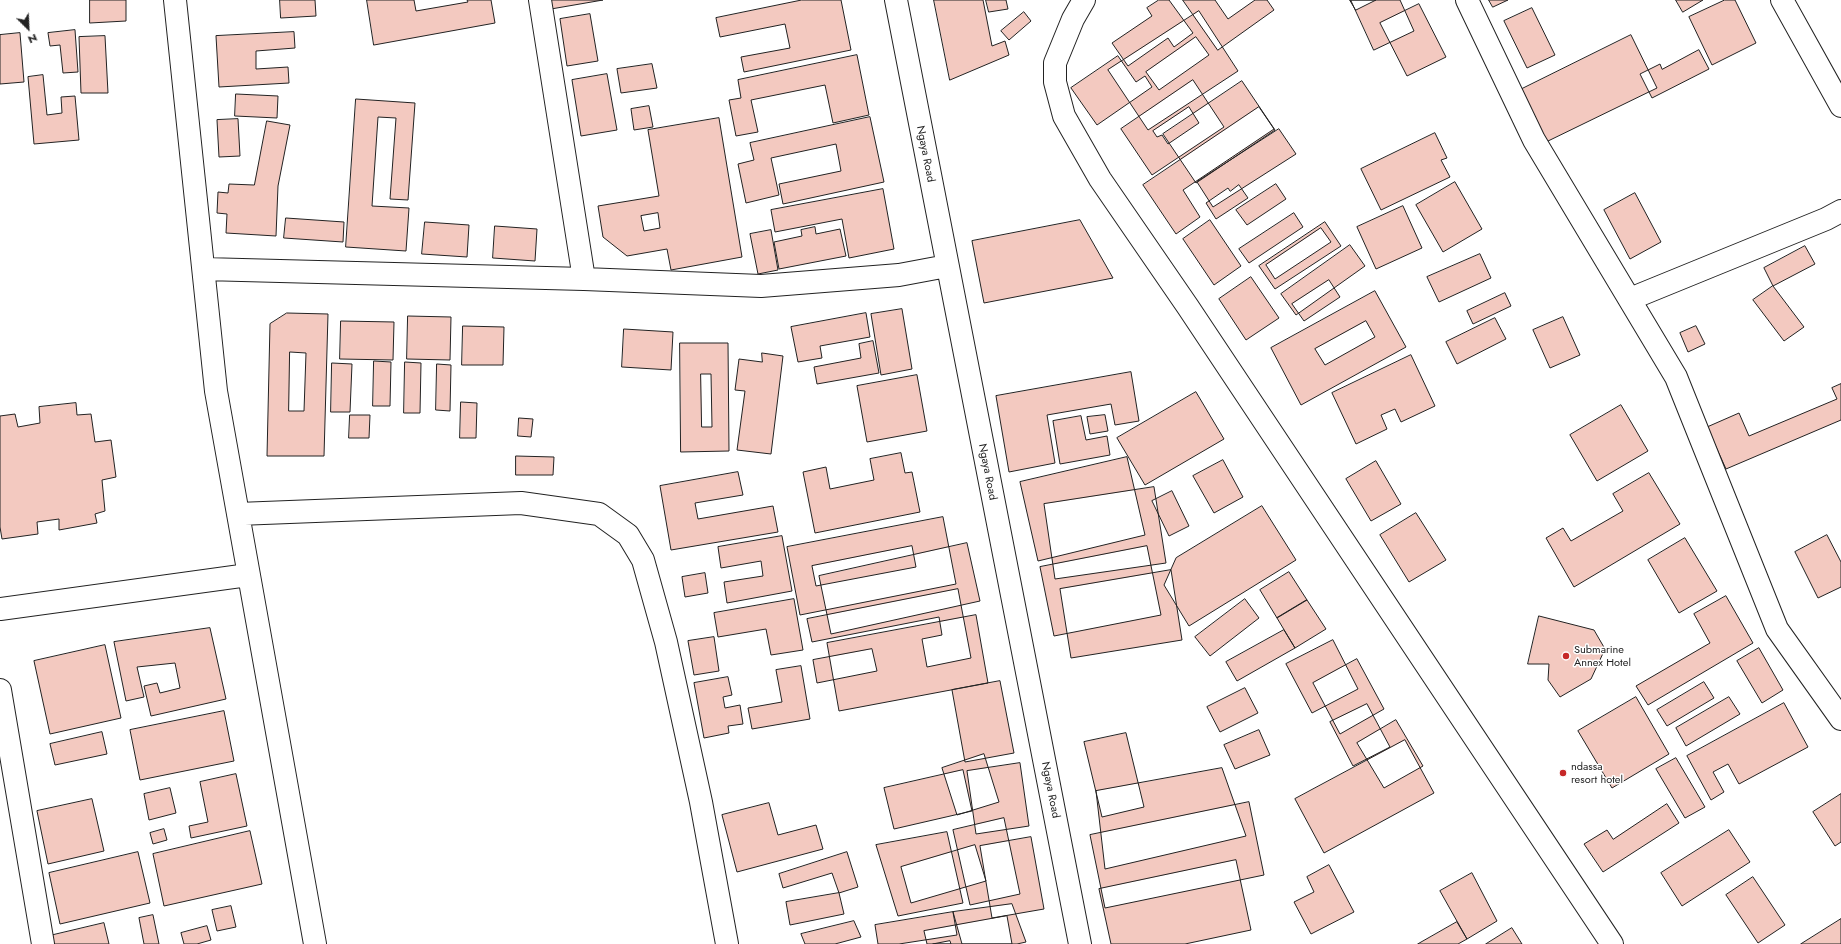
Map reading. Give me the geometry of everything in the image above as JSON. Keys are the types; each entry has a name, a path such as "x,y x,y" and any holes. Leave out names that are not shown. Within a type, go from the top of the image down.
{"street":[{"path":"175,0 216,391 315,944"},
{"path":"540,0 584,278"},
{"name":"Ngaya Road","path":"896,0 1080,944"},
{"path":"1084,0 1072,18 1056,63 1055,82 1064,116 1100,179 1188,307 1612,944"},
{"path":"1467,0 1534,140 1676,377 1777,629 1841,719"},
{"path":"1782,0 1841,106"},
{"path":"1630,299 1818,222 1841,211"},
{"path":"204,269 584,278 761,286 900,275 947,266"},
{"path":"238,514 521,503 599,514 628,535 643,560 666,642 701,802 727,944"},
{"path":"0,608 248,575"},
{"path":"0,690 43,944"}],"building":[{"path":"90,0 126,0 126,21 90,23"},
{"path":"280,0 315,0 316,16 281,18"},
{"path":"367,0 414,0 416,11 468,2 467,0 491,0 495,23 374,45"},
{"path":"549,0 603,0 551,9"},
{"path":"802,0 841,0 851,50 744,72 741,57 790,48 785,24 720,37 716,18"},
{"path":"934,0 983,0 992,46 1005,41 1009,55 950,80"},
{"path":"986,0 1006,0 1008,9 989,12"},
{"path":"1159,0 1169,0 1193,33 1174,47 1168,38 1128,66 1112,43 1152,16 1147,8"},
{"path":"1183,0 1215,0 1228,19 1255,0 1267,0 1274,10 1218,50"},
{"path":"1350,0 1376,0 1356,10"},
{"path":"1351,0 1400,0 1414,31 1374,50"},
{"path":"1489,0 1508,0 1493,7"},
{"path":"1676,0 1703,0 1683,12"},
{"path":"1725,0 1735,0 1756,43 1712,65 1689,17"},
{"path":"1419,4 1446,57 1407,76 1380,23"},
{"path":"1532,8 1555,55 1527,68 1504,21"},
{"path":"1199,11 1238,71 1148,130 1108,70"},
{"path":"1024,12 1031,21 1009,40 1001,31"},
{"path":"590,14 598,61 567,66 560,19"},
{"path":"75,30 78,72 63,73 60,45 50,46 48,33"},
{"path":"294,32 295,48 256,51 256,69 288,67 289,83 219,87 216,36"},
{"path":"20,33 24,82 0,84 0,35"},
{"path":"1631,35 1657,88 1546,142 1520,90"},
{"path":"105,36 108,93 81,93 79,37"},
{"path":"1196,37 1209,55 1159,90 1146,72"},
{"path":"1699,50 1709,69 1652,98 1640,74 1660,64 1662,69"},
{"path":"857,55 869,115 833,123 825,85 751,100 758,132 736,136 729,100 741,98 738,80"},
{"path":"1118,56 1136,82 1145,76 1152,87 1097,125 1071,88"},
{"path":"652,64 657,88 621,93 617,69"},
{"path":"607,74 617,130 581,136 572,80"},
{"path":"43,75 47,115 62,113 61,97 75,96 79,140 34,144 28,77"},
{"path":"1193,80 1224,127 1152,175 1121,129","holes":["1189,107 1199,123 1168,144 1162,135 1157,137 1153,131"]},
{"path":"1242,81 1275,130 1196,183 1163,134"},
{"path":"236,94 278,96 277,118 235,116"},
{"path":"356,99 415,103 408,200 390,199 396,118 378,117 372,206 409,208 406,251 346,247"},
{"path":"649,106 653,127 634,130 631,109"},
{"path":"1259,107 1274,129 1183,190 1200,217 1176,234 1143,185"},
{"path":"870,117 884,182 783,204 779,184 841,171 836,144 771,158 779,195 746,203 738,164 754,160 750,143"},
{"path":"719,118 742,257 671,270 667,249 627,256 603,237 598,206 659,196 648,130","holes":["658,213 660,228 644,231 641,216"]},
{"path":"238,119 240,156 219,157 217,120"},
{"path":"267,121 290,125 278,186 276,236 226,233 227,214 217,213 218,192 228,193 229,184 254,185"},
{"path":"1279,129 1296,154 1213,207 1197,182"},
{"path":"1435,133 1447,158 1441,160 1450,177 1381,210 1361,169"},
{"path":"1455,182 1482,229 1443,252 1416,205"},
{"path":"1276,184 1286,199 1247,225 1236,210"},
{"path":"1239,185 1248,198 1216,219 1206,203 1228,188 1230,191"},
{"path":"883,189 894,249 849,258 842,219 775,232 771,210"},
{"path":"1635,193 1661,242 1630,259 1604,210"},
{"path":"1403,206 1422,248 1376,269 1357,227"},
{"path":"1294,213 1303,227 1249,263 1239,249"},
{"path":"286,218 344,222 343,242 284,238"},
{"path":"1080,220 1113,278 984,303 972,241"},
{"path":"1210,220 1241,266 1214,285 1183,239"},
{"path":"425,222 469,225 467,257 422,254"},
{"path":"1325,222 1341,246 1275,289 1259,266"},
{"path":"495,226 537,229 535,261 493,258"},
{"path":"815,227 816,234 840,229 846,256 779,269 774,242 802,236 801,230"},
{"path":"1321,228 1331,242 1275,279 1266,265"},
{"path":"771,230 778,270 758,274 750,234"},
{"path":"1350,245 1365,266 1296,315 1281,294"},
{"path":"1805,246 1815,264 1773,286 1764,268"},
{"path":"1480,254 1491,278 1439,302 1427,277"},
{"path":"1251,277 1279,318 1246,340 1219,299"},
{"path":"1329,280 1340,297 1304,321 1292,304"},
{"path":"1773,286 1804,327 1784,341 1753,300"},
{"path":"1375,291 1406,347 1301,405 1271,348","holes":["1366,321 1375,337 1325,365 1315,349"]},
{"path":"1505,293 1511,306 1473,324 1467,311"},
{"path":"902,309 912,369 881,375 871,314"},
{"path":"287,313 328,314 324,456 267,456 270,324","holes":["290,352 306,353 304,411 289,411"]},
{"path":"866,313 870,337 820,346 822,358 798,362 791,327"},
{"path":"408,316 451,317 450,360 407,359"},
{"path":"1563,317 1580,355 1550,368 1533,330"},
{"path":"1495,318 1506,339 1457,364 1446,342"},
{"path":"341,321 394,322 393,360 340,359"},
{"path":"463,326 504,327 503,365 462,365"},
{"path":"1696,326 1705,344 1688,352 1680,333"},
{"path":"624,329 673,332 671,370 622,367"},
{"path":"873,341 879,373 817,384 814,367 861,358 859,344"},
{"path":"680,343 728,343 729,451 681,452","holes":["701,374 711,374 712,427 702,427"]},
{"path":"762,353 783,356 771,454 737,450 745,391 735,390 739,359 762,362"},
{"path":"1411,355 1435,406 1401,422 1395,409 1381,415 1387,429 1356,444 1332,393"},
{"path":"374,361 391,362 390,406 373,406"},
{"path":"405,362 421,363 420,413 404,413"},
{"path":"332,363 352,364 350,412 331,412"},
{"path":"437,364 451,365 450,411 436,410"},
{"path":"1131,372 1139,421 1115,425 1111,404 1047,415 1055,463 1009,472 996,396"},
{"path":"917,375 927,431 867,442 857,386"},
{"path":"1841,384 1841,420 1726,469 1707,427 1739,413 1749,436 1837,399 1832,388"},
{"path":"1196,392 1224,439 1145,485 1117,438"},
{"path":"461,402 477,403 476,438 460,438"},
{"path":"76,403 77,415 91,414 95,442 111,440 116,477 102,480 105,511 95,514 97,523 59,530 59,519 37,522 38,534 2,539 0,527 0,416 15,414 18,427 40,423 39,407"},
{"path":"1621,405 1648,451 1597,481 1570,435"},
{"path":"350,415 370,415 369,438 349,438"},
{"path":"1105,415 1108,431 1090,434 1087,417"},
{"path":"1081,416 1086,440 1107,436 1110,455 1060,464 1053,421"},
{"path":"519,418 533,419 531,437 518,436"},
{"path":"901,453 905,473 912,472 920,512 815,533 803,472 826,467 830,489 874,480 870,459"},
{"path":"516,456 554,457 553,475 516,475"},
{"path":"1127,457 1145,535 1038,561 1020,482"},
{"path":"1223,460 1243,497 1214,513 1193,476"},
{"path":"1376,461 1401,504 1371,521 1346,479"},
{"path":"738,472 743,495 695,503 698,519 773,506 778,532 671,550 660,486"},
{"path":"1649,473 1680,524 1574,587 1546,538 1563,528 1571,541 1623,511 1613,494"},
{"path":"1154,487 1166,563 1055,579 1044,504"},
{"path":"1172,491 1189,526 1169,536 1152,501"},
{"path":"1262,506 1296,560 1189,626 1164,585 1176,558"},
{"path":"1416,513 1446,560 1409,582 1380,535"},
{"path":"943,517 956,584 800,615 787,547","holes":["912,546 916,567 816,586 812,566"]},
{"path":"1827,535 1841,562 1841,587 1818,598 1795,552"},
{"path":"782,536 792,591 727,603 724,582 763,576 761,561 721,568 718,547"},
{"path":"1685,538 1717,591 1679,613 1648,560"},
{"path":"967,543 980,601 831,634 819,576"},
{"path":"1147,546 1161,615 1054,636 1040,567"},
{"path":"1171,570 1182,640 1071,658 1060,589"},
{"path":"1289,572 1307,600 1277,618 1260,590"},
{"path":"705,573 708,593 685,597 682,577"},
{"path":"958,589 971,658 927,667 922,639 942,635 939,617 812,642 807,619"},
{"path":"1726,596 1753,643 1648,705 1636,686 1710,643 1694,614"},
{"path":"794,599 803,650 771,655 766,629 718,637 714,613"},
{"path":"1245,599 1259,618 1210,656 1195,637"},
{"path":"1307,600 1326,629 1295,648 1277,618"},
{"path":"976,615 988,683 839,711 827,643"},
{"name":"Submarine Annex Hotel","path":"1539,616 1594,630 1605,649 1591,679 1560,697 1548,680 1549,664 1528,664"},
{"path":"210,628 226,699 151,716 144,686 157,683 160,693 180,688 175,663 137,667 144,697 126,701 114,642"},
{"path":"1284,630 1295,648 1237,681 1226,662"},
{"path":"714,637 719,671 694,675 688,641"},
{"path":"1333,640 1358,689 1312,713 1286,664"},
{"path":"105,645 121,718 50,734 34,661"},
{"path":"1759,648 1783,690 1762,703 1737,661"},
{"path":"872,649 877,671 817,683 813,660"},
{"path":"1357,659 1384,709 1340,734 1313,683"},
{"path":"801,666 810,719 752,729 748,708 782,702 776,670"},
{"path":"728,677 732,695 723,697 725,708 740,705 743,724 728,726 729,733 704,738 694,683"},
{"path":"1000,681 1014,753 965,762 952,690"},
{"path":"1704,682 1714,698 1667,726 1657,710"},
{"path":"1245,688 1258,713 1220,732 1207,707"},
{"path":"1636,697 1669,754 1612,788 1578,731"},
{"path":"1729,697 1740,714 1686,746 1676,728"},
{"path":"1784,703 1808,747 1739,784 1728,764 1713,772 1724,792 1711,800 1687,756"},
{"path":"1367,704 1390,747 1353,766 1330,722"},
{"path":"224,711 234,761 140,780 130,730"},
{"path":"1396,720 1423,766 1384,788 1357,743"},
{"path":"1259,730 1270,755 1235,769 1224,745"},
{"path":"102,732 107,754 55,765 50,744"},
{"path":"1126,733 1144,807 1102,817 1084,742"},
{"path":"1405,740 1434,793 1324,853 1295,799"},
{"path":"984,754 999,802 957,815 942,768"},
{"path":"1676,758 1705,807 1685,818 1656,769"},
{"path":"1020,763 1029,826 976,834 967,771"},
{"path":"1222,768 1246,836 1105,869 1096,791"},
{"path":"963,770 972,811 894,829 884,788"},
{"path":"236,774 247,826 191,838 189,826 208,822 200,782"},
{"path":"170,788 176,813 149,820 144,794"},
{"path":"1841,794 1841,842 1835,846 1813,812"},
{"path":"92,799 104,851 48,864 37,811"},
{"path":"1249,802 1264,875 1105,908 1090,835"},
{"path":"769,803 778,835 816,825 823,849 737,872 722,815"},
{"path":"1667,804 1679,823 1603,872 1584,844 1607,830 1613,839"},
{"path":"1004,818 1020,894 970,905 953,830"},
{"path":"164,829 167,840 153,844 150,833"},
{"path":"1729,830 1750,862 1682,906 1661,873"},
{"path":"250,831 262,884 164,906 153,854"},
{"path":"947,832 963,903 898,916 876,845"},
{"path":"1031,837 1044,909 992,918 980,846"},
{"path":"975,845 986,881 911,903 901,867"},
{"path":"138,852 150,903 60,924 49,873"},
{"path":"847,852 858,887 839,893 832,873 783,888 779,874"},
{"path":"1236,860 1251,930 1185,944 1111,944 1099,889"},
{"path":"1329,865 1354,912 1311,934 1294,902 1314,892 1307,877"},
{"path":"1472,873 1497,921 1467,939 1440,891"},
{"path":"1753,877 1785,925 1758,943 1726,895"},
{"path":"839,893 844,914 790,925 786,902"},
{"path":"1012,904 1026,942 1017,944 962,944 953,912"},
{"path":"231,906 236,927 217,931 212,910"},
{"path":"953,912 957,935 899,944 878,944 875,925"},
{"path":"153,915 159,944 144,944 139,918"},
{"path":"1007,916 1012,944 927,944 924,931"},
{"path":"1841,919 1841,944 1801,944"},
{"path":"854,921 861,937 835,944 805,944 801,934"},
{"path":"1457,922 1467,939 1458,944 1418,944"},
{"path":"104,923 109,944 47,944 45,937"},
{"path":"207,926 211,940 197,944 184,944 181,933"},
{"path":"1512,928 1522,944 1486,944"},
{"path":"950,941 951,944 933,944"}],"place":[{"name":"Submarine Annex Hotel","path":"1566,656"},
{"name":"ndassa resort hotel","path":"1563,773"}]}
